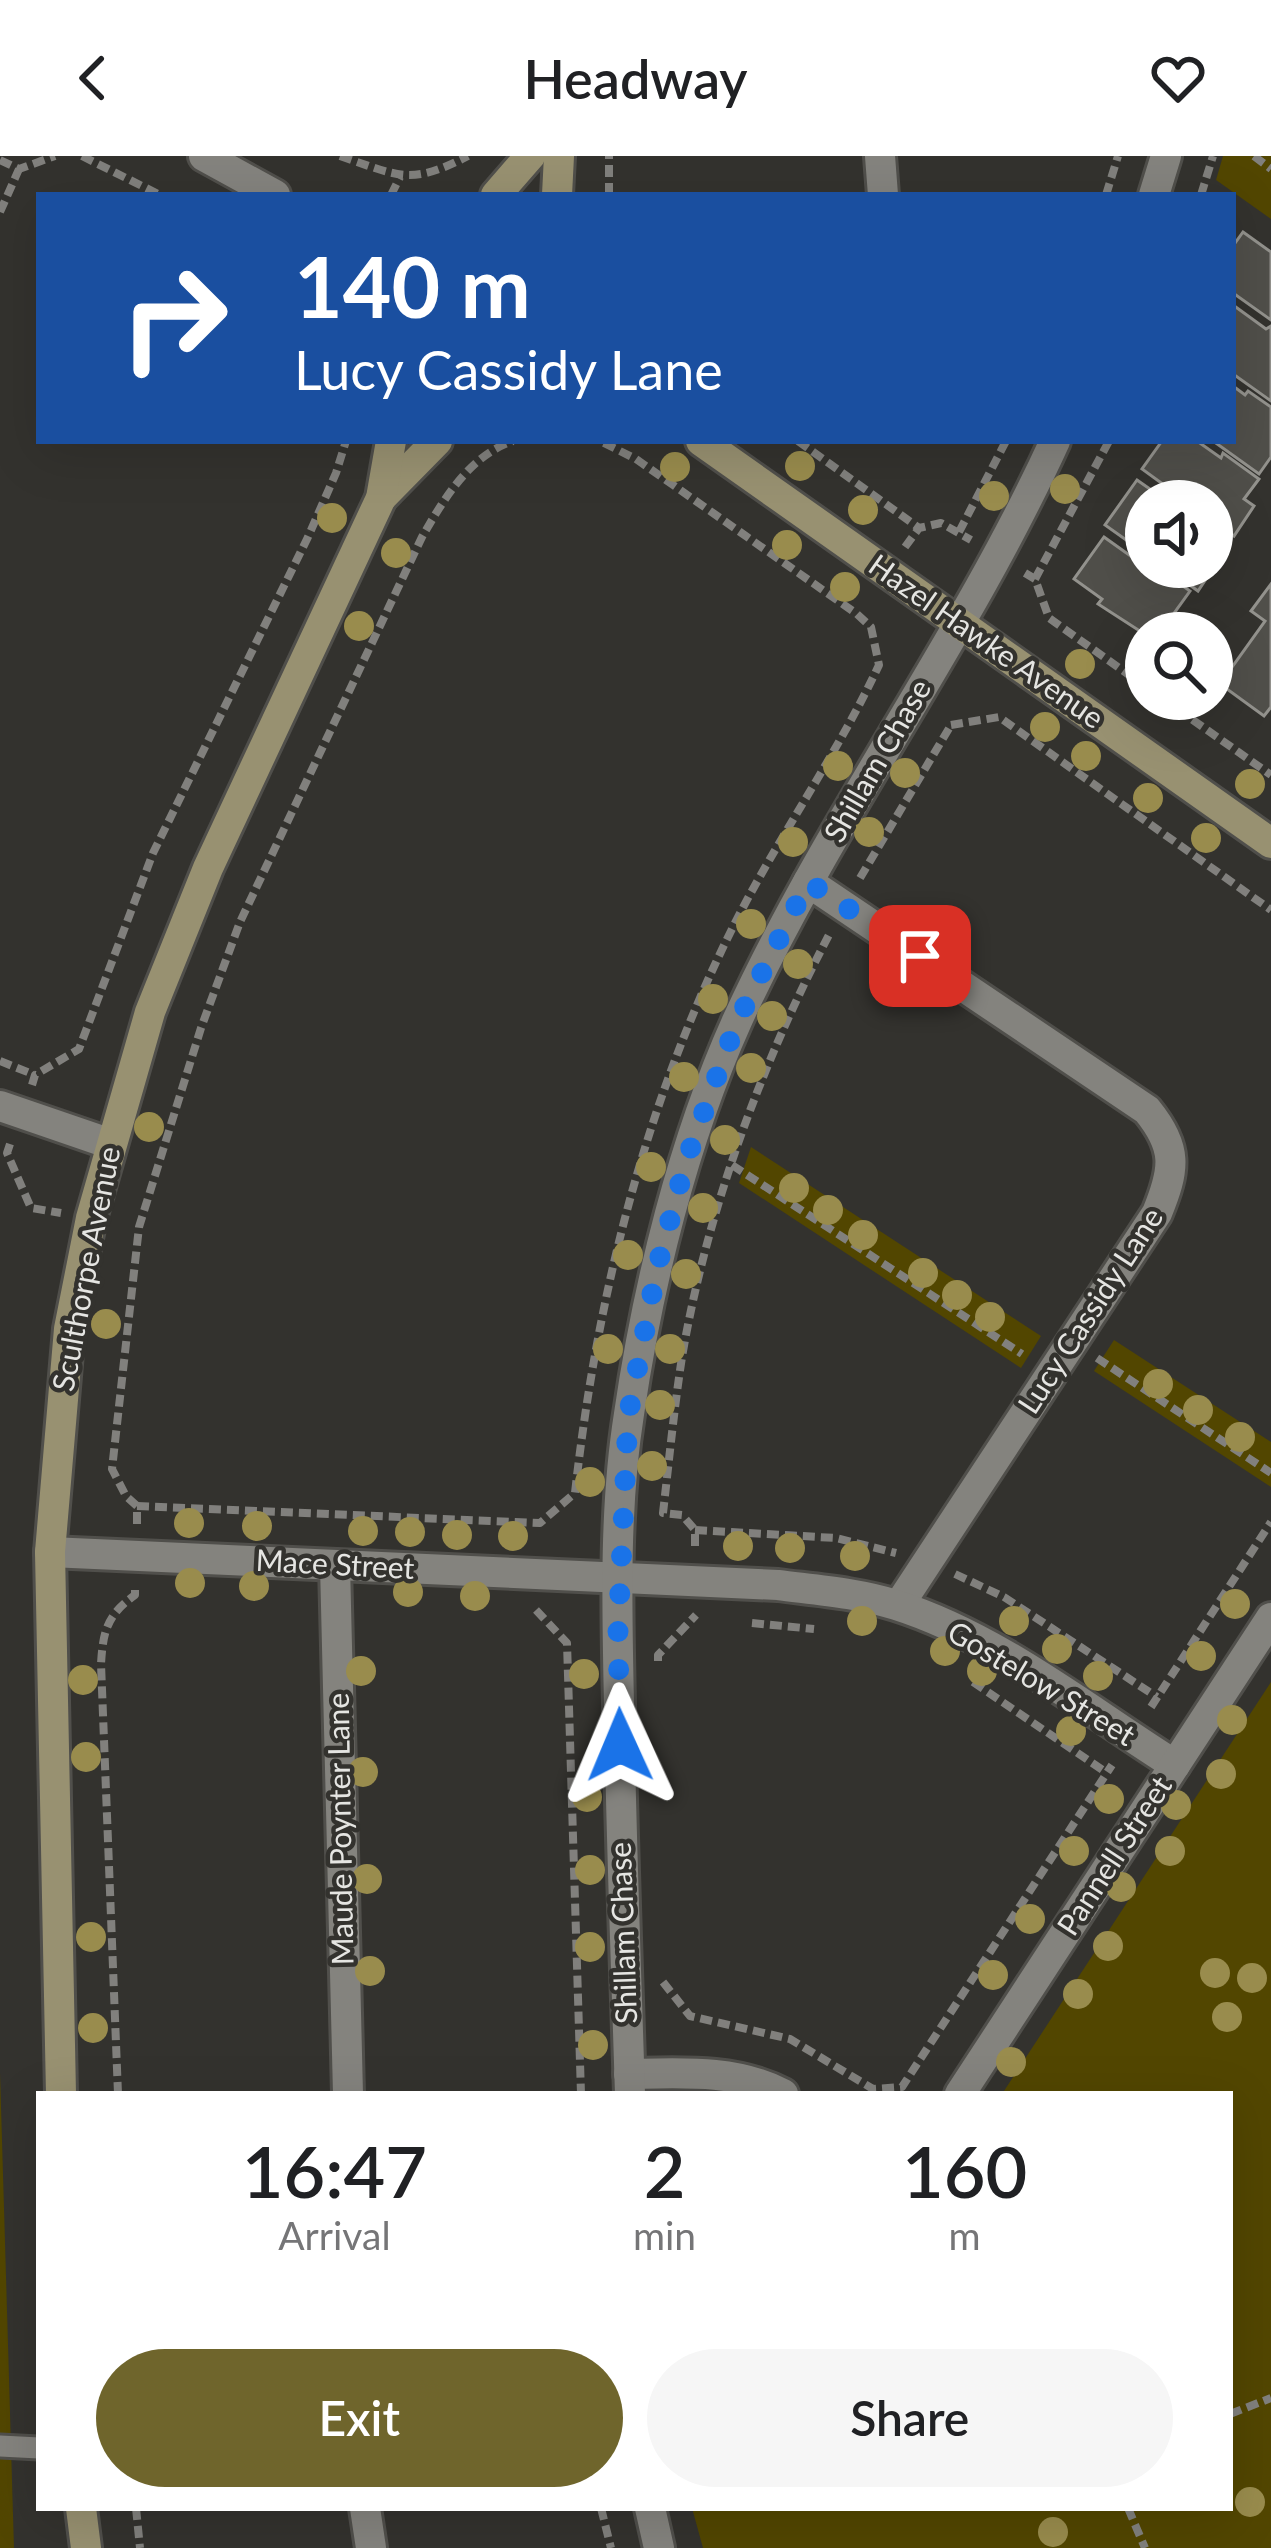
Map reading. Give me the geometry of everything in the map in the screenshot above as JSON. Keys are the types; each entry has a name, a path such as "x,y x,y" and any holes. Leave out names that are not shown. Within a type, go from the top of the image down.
{"street":[{"path":"204,156 278,192"},
{"path":"499,192 530,156"},
{"path":"556,192 559,156"},
{"path":"880,156 883,192"},
{"path":"1155,192 1166,156"},
{"name":"Sculthorpe Avenue","path":"61,2091 50,1552 69,1329 91,1218 150,1012 208,868 381,498 390,444"},
{"name":"Sculthorpe Avenue","path":"381,498 434,444"},
{"name":"Hazel Hawke Avenue","path":"705,444 1271,843"},
{"name":"Shillam Chase","path":"630,2084 624,1985 619,1579 628,1417 657,1268 686,1161 736,1024 808,882 960,623 1054,444"},
{"name":"Lucy Cassidy Lane","path":"808,882 1147,1110 1165,1132 1172,1158 1157,1213 899,1606"},
{"path":"11,1110 111,1144"},
{"name":"Mace Street","path":"50,1552 619,1579"},
{"name":"Maude Poynter Lane","path":"335,1565 348,2091"},
{"name":"Gostelow Street","path":"619,1579 778,1585 864,1596 899,1606 980,1640 1175,1765"},
{"name":"Pannell Street","path":"962,2091 1271,1618"},
{"path":"630,2084 692,2073 749,2080 776,2091"},
{"path":"81,2511 86,2548"},
{"path":"365,2511 371,2548"},
{"path":"651,2511 659,2548"}],"lane":[{"path":"0,2446 36,2448"}],"path":[{"path":"0,212 20,170 55,156"},
{"path":"82,156 154,192"},
{"path":"340,156 400,177 430,175 468,156"},
{"path":"609,192 612,156"},
{"path":"1107,192 1118,156"},
{"path":"1202,192 1213,156"},
{"path":"1253,156 1271,169"},
{"path":"0,160 20,170"},
{"path":"392,192 400,177"},
{"path":"139,1227 31,1208 7,1153 11,1110 35,1076 79,1049 153,853 308,536 345,444"},
{"path":"482,444 491,448"},
{"path":"504,444 491,448 446,495 422,537 239,922 139,1227 112,1469 137,1506 540,1523"},
{"path":"606,444 636,459 857,614 871,627 879,665 873,677"},
{"path":"802,444 919,529 941,523 959,532 1004,444"},
{"path":"1107,444 1036,579 1049,618 1125,672"},
{"path":"695,1530 682,1515 663,1513 683,1355 732,1165 804,983 844,905 951,725 999,717 1271,910"},
{"path":"1193,720 1271,775"},
{"path":"0,1061 35,1076"},
{"path":"732,1165 1036,1363"},
{"path":"1086,1351 1271,1473"},
{"path":"135,1595 137,1506"},
{"path":"663,1961 663,1985 690,2016 790,2039 873,2089 902,2087 1271,1522"},
{"path":"118,2091 101,1664 104,1628 117,1608 135,1595 157,1596"},
{"path":"515,1610 538,1610 567,1643 581,2091"},
{"path":"658,1678 658,1654 696,1618 718,1620"},
{"path":"739,1622 824,1630"},
{"path":"972,1682 1107,1773"},
{"path":"1233,2413 1271,2398"},
{"path":"136,2511 140,2548"},
{"path":"603,2511 610,2548"},
{"path":"1129,2511 1145,2548"}],"shaded area":[{"path":"1223,156 1271,156 1271,219 1236,192 1216,180"},
{"path":"751,1147 1041,1336 1021,1368 739,1183"},
{"path":"1114,1340 1271,1442 1271,1487 1094,1371"},
{"path":"1271,1682 1271,2548 703,2548 693,2511 1233,2511 1233,2091 1004,2091"},
{"path":"0,2072 14,2548 0,2548"}],"building":[{"path":"1243,232 1271,252 1271,320 1236,295 1236,242"},
{"path":"1236,307 1266,329 1271,326 1271,401 1236,376"},
{"path":"1236,388 1271,407 1271,457 1259,474 1217,444 1236,444"},
{"path":"1160,444 1201,444 1259,479 1244,499 1254,506 1234,536 1233,480 1157,480 1142,469"},
{"path":"1125,497 1125,539 1105,525"},
{"path":"1104,537 1125,552 1125,588 1190,591 1175,612 1125,612 1125,621 1098,604 1102,599 1074,579"},
{"path":"1271,584 1271,707 1264,716 1233,693 1233,666 1265,621 1251,611"}],"route":[{"path":"620,1745 618,1632 628,1417 657,1268 686,1161 736,1024 808,882 920,956"}]}
